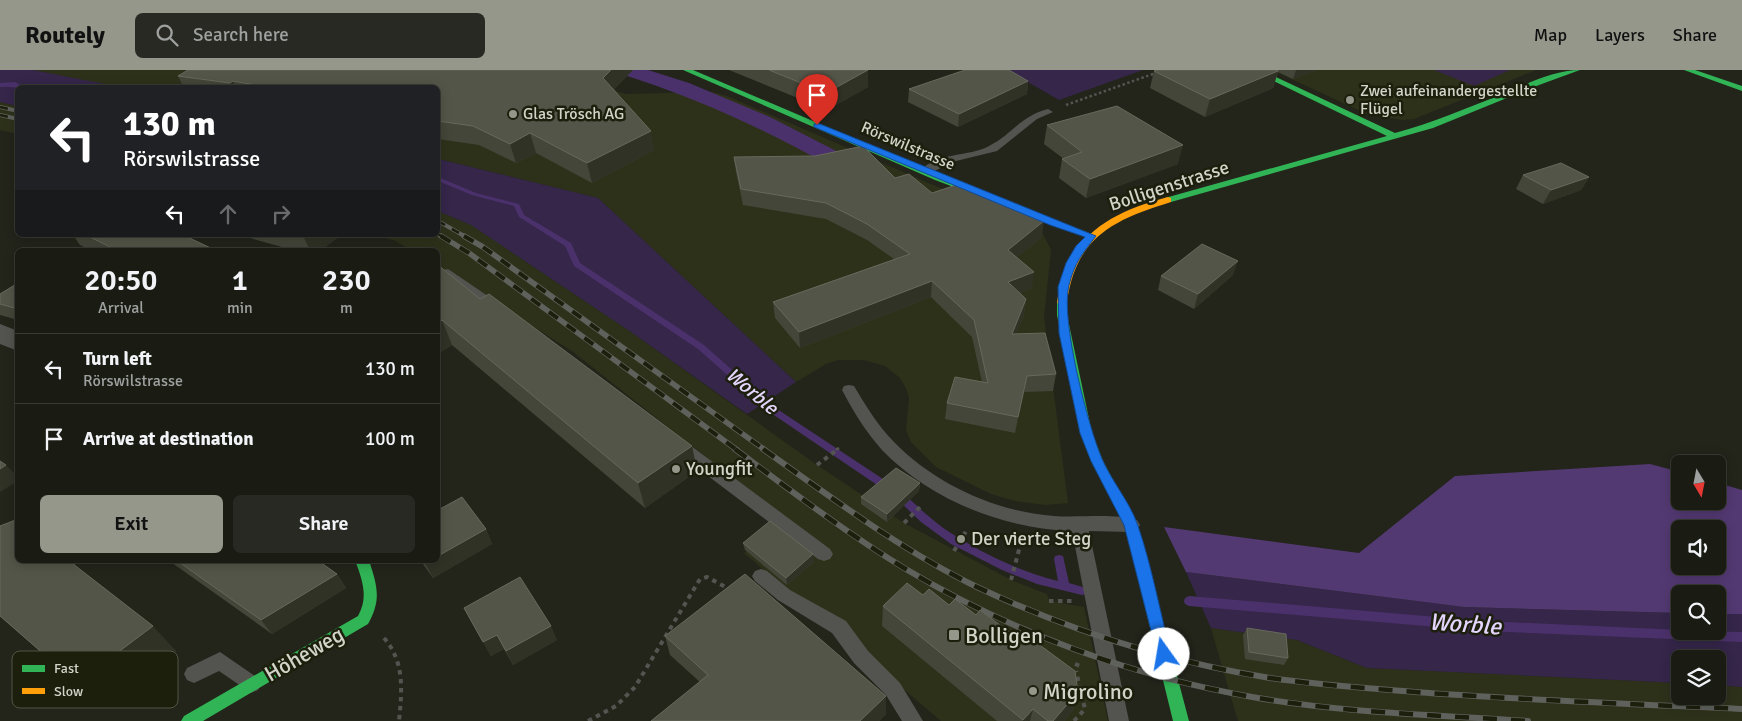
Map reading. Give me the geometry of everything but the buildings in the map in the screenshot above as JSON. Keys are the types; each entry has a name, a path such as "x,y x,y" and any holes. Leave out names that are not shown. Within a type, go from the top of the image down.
{"main road":[{"name":"Rörswilstrasse","path":"687,70 926,171 1054,223 1092,236"},
{"path":"1255,70 1394,136"},
{"name":"Bolligenstrasse","path":"1182,721 1131,525 1088,440 1064,333 1063,287 1071,263 1079,248 1107,224 1162,202 1430,126 1536,83 1576,70"},
{"path":"1688,70 1742,89"},
{"name":"Höheweg","path":"189,721 367,616 374,599 363,563"}],"street":[{"path":"0,332 15,341"}],"lane":[{"path":"926,171 952,159 994,149 1033,117 1048,112"},
{"path":"448,273 508,317"},
{"path":"849,390 867,422 889,448 923,474 951,491 1003,513 1028,520 1131,525"},
{"path":"664,434 824,554"},
{"path":"1080,524 1119,721"},
{"path":"761,576 784,595 839,627 861,657 893,689 913,721"},
{"path":"194,674 220,661 251,684"}],"path":[{"path":"1048,112 1164,70"},
{"path":"817,465 839,448"},
{"path":"904,523 923,504"},
{"path":"954,551 968,528"},
{"path":"1011,580 1020,546"},
{"path":"588,721 616,706 629,695 700,579 707,577 740,594"},
{"path":"382,636 388,642 395,656 402,680 399,721"},
{"path":"1074,721 1085,709 1076,671"}],"shaded area":[{"path":"0,70 33,70 110,85 15,85 15,106 0,102"},
{"path":"33,70 551,70 625,94 712,92 727,96 1042,232 1051,250 1044,317 1068,503 1046,505 1015,501 991,494 936,467 911,442 906,430 909,398 906,388 900,378 885,366 864,360 838,360 826,364 796,382 598,198 440,159 440,85 106,85"},
{"path":"1007,70 1143,70 1059,100"},
{"path":"1272,70 1536,70 1414,119 1404,120 1369,115"},
{"path":"1434,70 1510,70 1474,86"},
{"path":"0,102 15,106 15,134 0,130"},
{"path":"440,159 598,198 796,382 747,414 631,332 471,225 440,212"},
{"path":"440,212 471,225 631,332 817,465 904,523 1011,580 1047,594 1049,601 1084,607 1108,721 941,721 744,553 785,520 572,351 440,268 440,248 407,248 396,241 383,237 440,237"},
{"path":"1650,464 1671,470 1671,510 1726,510 1726,485 1742,490 1742,614 1726,614 1726,585 1671,585 1671,613 1464,607 1186,572 1164,527 1359,553 1455,476"},
{"path":"1186,572 1464,607 1671,613 1671,640 1726,640 1726,614 1742,614 1742,687 1726,686 1726,650 1671,650 1671,683 1367,668 1297,640 1211,628"},
{"path":"1211,628 1297,640 1367,668 1671,683 1671,705 1726,705 1726,686 1742,687 1742,721 1238,721"}],"waterway":[{"path":"628,70 709,98 788,134 838,161"},
{"name":"Worble","path":"0,85 17,85"},
{"name":"Worble","path":"440,180 474,194 517,205 521,216 568,245 577,264 701,347 771,409 889,488"},
{"name":"Worble","path":"899,495 925,519 955,541 1006,567 1041,581 1064,587"},
{"path":"1059,559 1064,587"},
{"name":"Worble","path":"1064,587 1082,591"},
{"name":"Worble","path":"1189,601 1484,626 1742,637"}],"railway":[{"path":"0,107 15,110"},
{"path":"0,115 15,118"},
{"path":"440,222 466,237"},
{"path":"441,236 469,253 737,450"},
{"path":"464,236 483,247 765,450"},
{"path":"735,449 839,525 904,568 987,613 1075,650 1166,678 1258,698 1359,710 1528,721"},
{"path":"763,449 894,540 977,587 1047,617 1157,654 1270,678 1324,684 1415,692 1579,702 1742,709"}],"traffic: fast":[{"path":"687,70 939,178 1040,218 1092,236"},
{"path":"1255,70 1394,136"},
{"path":"1168,200 1430,126 1536,83 1576,70"},
{"path":"1688,70 1742,89"},
{"path":"1062,302 1062,315 1086,433 1097,461 1131,525 1181,721"},
{"path":"189,721 363,620 370,605 371,590 363,563"}],"traffic: slow":[{"path":"1062,302 1065,280 1072,262 1083,246 1096,233 1130,214 1168,200"}],"place":[{"name":"Zwei aufeinandergestellte Flügel","path":"1350,100"},
{"name":"Glas Trösch AG","path":"513,114"},
{"name":"Youngfit","path":"676,469"},
{"name":"Der vierte Steg","path":"961,539"},
{"name":"Bolligen","path":"954,635"},
{"name":"Migrolino","path":"1033,691"}],"route":[{"path":"817,125 1054,223 1092,236 1079,248 1071,263 1063,287 1062,315 1064,333 1090,447 1131,525 1138,546 1164,654"}]}
